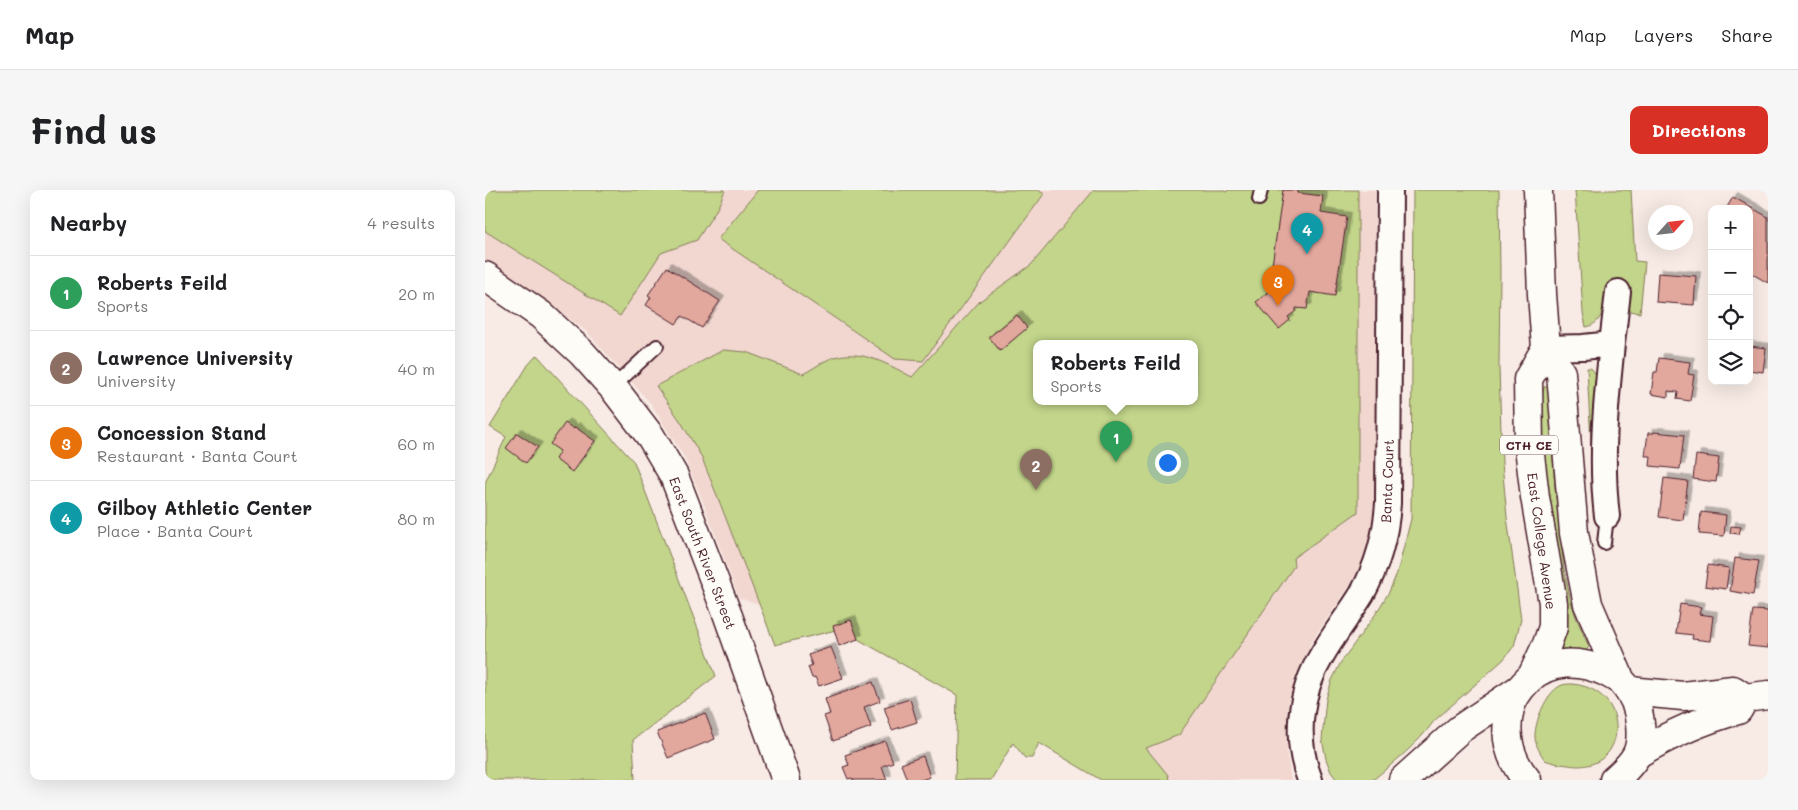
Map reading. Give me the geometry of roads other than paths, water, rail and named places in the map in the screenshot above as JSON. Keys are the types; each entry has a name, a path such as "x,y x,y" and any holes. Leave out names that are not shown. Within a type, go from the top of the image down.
{"main road":[{"name":"CTH CE","path":"1538,190 1546,348 1561,373 1574,533 1581,573 1595,624 1625,686"},
{"name":"East South River Street","path":"485,276 553,326 582,353 613,387 651,437 675,476 728,616 786,780"},
{"name":"East College Avenue","path":"1527,780 1516,767 1509,748 1507,721 1510,707 1547,644 1553,627 1553,603 1529,447 1528,379 1546,348"},
{"path":"1403,780 1460,729 1547,668 1560,664 1573,663 1594,667 1625,686 1683,696 1733,690 1757,697"},
{"path":"1625,686 1635,702 1639,717 1641,733 1635,764"},
{"path":"1615,780 1624,771 1682,729 1714,716 1738,710 1757,697"}],"street":[{"name":"Banta Court","path":"1310,780 1302,751 1300,730 1302,709 1310,678 1320,656 1362,593 1373,570 1386,528 1388,503 1390,190"},
{"path":"1607,516 1603,485 1605,408 1618,292"},
{"path":"1546,348 1612,344"}],"lane":[{"path":"613,387 657,346"},
{"path":"1604,543 1607,516"}],"place":[{"name":"Gilboy Athletic Center","path":"1307,254"},
{"name":"Concession Stand","path":"1278,306"},
{"name":"Roberts Feild","path":"1116,462"},
{"name":"Lawrence University","path":"1036,490"}]}
